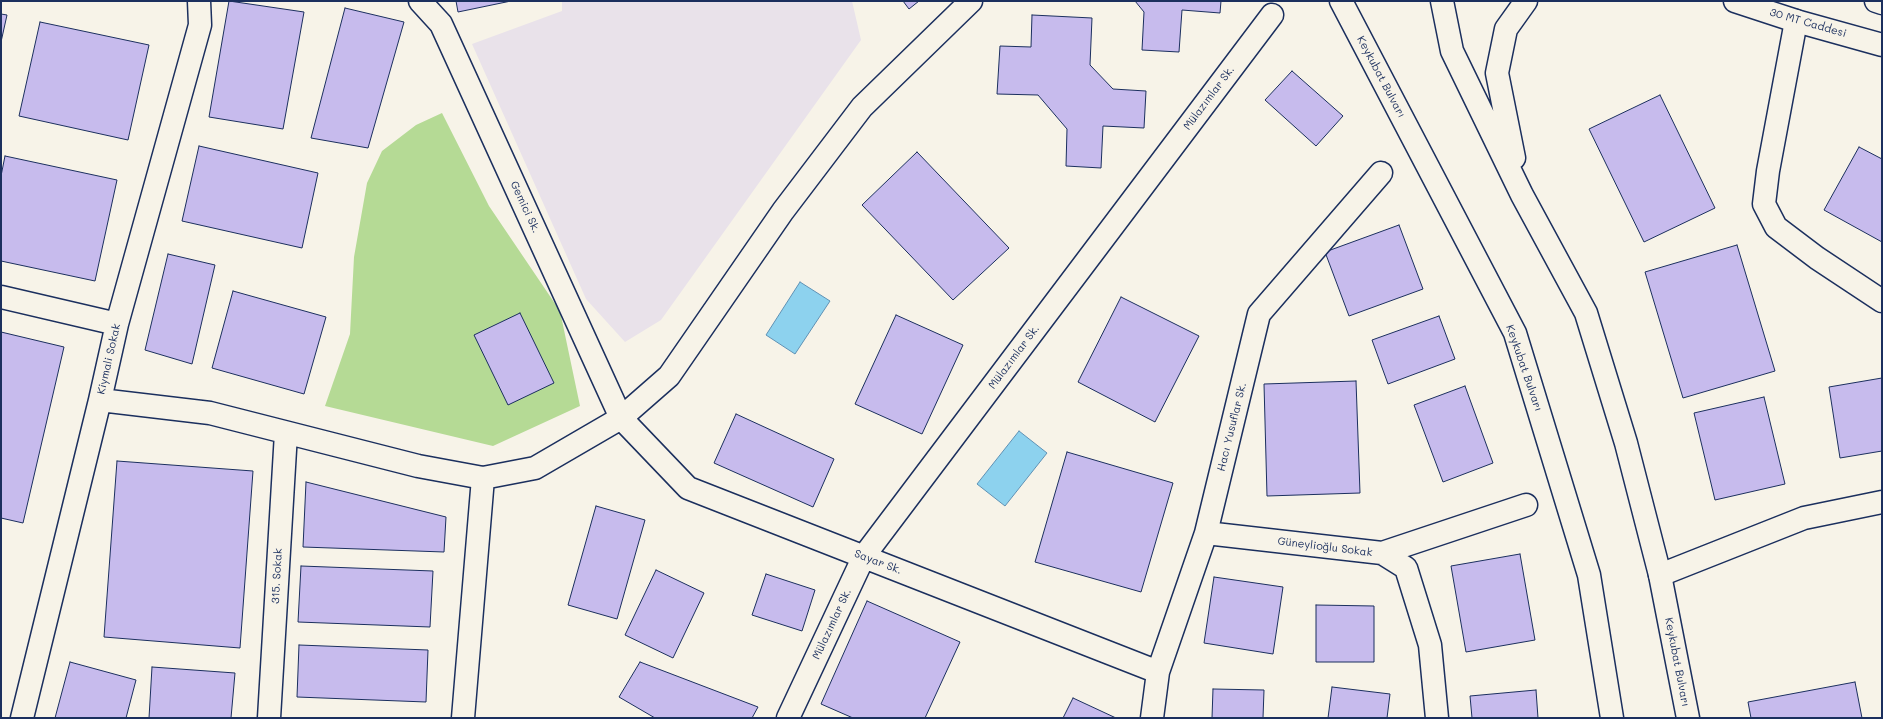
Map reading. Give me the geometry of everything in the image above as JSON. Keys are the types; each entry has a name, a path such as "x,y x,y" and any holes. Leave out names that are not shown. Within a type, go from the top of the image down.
{"main road":[{"name":"Kiymali Sokak","path":"22,718 100,400 117,324 200,25 199,1"},
{"name":"Gemici Sk.","path":"420,1 441,24 621,418"},
{"path":"100,400 210,413 418,466 483,478 535,468 621,418 669,376 783,211 862,107 971,1"},
{"name":"Keykubat Bulvarı","path":"1341,1 1515,332 1589,575 1612,718"},
{"name":"Keykubat Bulvarı","path":"1442,1 1452,51 1522,195 1586,313 1626,444 1660,575 1688,718"},
{"path":"1522,195 1497,74 1506,29 1526,1"},
{"name":"30 MT Caddesi","path":"1735,1 1796,21 1882,45"},
{"path":"1876,1 1882,3"},
{"name":"Mülazımlar Sk.","path":"788,718 864,556 1272,16"},
{"path":"1796,21 1768,171 1764,204 1776,227 1817,258 1882,301"},
{"name":"Hacı Yusuflar Sk.","path":"1152,718 1158,672 1206,532 1260,314 1381,173"},
{"path":"1,297 117,324"},
{"name":"Sayar Sk.","path":"621,418 688,488 1158,672"},
{"name":"315. Sokak","path":"269,718 286,433"},
{"path":"463,718 483,478"},
{"path":"1660,575 1804,518 1882,502"},
{"path":"1382,553 1526,505"},
{"name":"Güneylioğlu Sokak","path":"1206,532 1382,553 1406,568 1430,645 1437,718"}],"shaded area":[{"path":"562,1 852,1 861,40 661,320 625,342 586,299 472,44 562,11"}],"green space":[{"path":"442,113 489,206 560,311 580,406 493,446 325,406 350,334 354,257 367,183 382,151 416,125"}],"water":[{"path":"800,282 830,301 795,354 766,335"},
{"path":"1019,431 1047,453 1005,506 977,484"}],"building":[{"path":"229,1 304,12 283,129 209,117"},
{"path":"456,1 511,1 458,12"},
{"path":"903,1 919,1 909,9"},
{"path":"1135,1 1221,1 1220,13 1182,10 1179,52 1142,50 1144,12"},
{"path":"345,8 404,22 368,148 311,138"},
{"path":"1,14 7,15 1,42"},
{"path":"1032,15 1092,18 1090,65 1113,89 1146,91 1144,128 1103,126 1101,168 1066,166 1067,129 1038,95 997,94 1000,46 1031,47"},
{"path":"40,22 149,45 128,140 19,116"},
{"path":"1292,71 1343,116 1316,146 1265,100"},
{"path":"1660,95 1715,208 1644,242 1589,129"},
{"path":"199,146 318,173 302,248 182,221"},
{"path":"1859,147 1882,159 1882,242 1824,210"},
{"path":"917,152 1009,248 953,300 862,205"},
{"path":"5,156 117,180 95,281 1,261 1,176"},
{"path":"1399,225 1423,289 1349,316 1325,252"},
{"path":"1737,245 1775,371 1683,398 1645,272"},
{"path":"168,254 215,265 192,364 145,350"},
{"path":"233,291 326,317 304,394 212,368"},
{"path":"1121,297 1199,336 1155,422 1078,382"},
{"path":"520,313 554,383 508,405 474,335"},
{"path":"896,315 963,345 922,434 855,404"},
{"path":"1439,316 1455,359 1388,384 1372,340"},
{"path":"1,332 64,347 23,523 1,518"},
{"path":"1882,378 1882,451 1840,458 1829,387"},
{"path":"1356,381 1360,493 1267,496 1264,384"},
{"path":"1465,386 1493,463 1443,482 1414,405"},
{"path":"1764,397 1785,484 1715,500 1694,413"},
{"path":"736,414 834,459 813,507 714,463"},
{"path":"1067,452 1173,483 1141,592 1035,562"},
{"path":"117,461 253,471 240,648 104,637"},
{"path":"306,482 446,517 444,552 303,547"},
{"path":"596,506 645,520 617,619 568,605"},
{"path":"1520,554 1535,640 1466,652 1451,566"},
{"path":"301,566 433,571 430,627 298,622"},
{"path":"656,570 704,593 673,658 625,635"},
{"path":"766,574 815,590 802,631 752,615"},
{"path":"1214,577 1283,587 1273,654 1204,643"},
{"path":"867,601 960,642 925,718 853,718 821,704"},
{"path":"1316,605 1374,606 1374,662 1316,662"},
{"path":"299,645 428,650 426,702 297,697"},
{"path":"70,662 136,680 126,718 55,718"},
{"path":"640,662 758,707 752,718 655,718 619,697"},
{"path":"152,667 235,673 231,718 149,718"},
{"path":"1855,682 1862,718 1751,718 1748,702"},
{"path":"1332,687 1390,694 1387,718 1328,718"},
{"path":"1213,689 1264,690 1263,718 1212,718"},
{"path":"1536,690 1538,718 1472,718 1470,696"},
{"path":"1073,698 1116,718 1063,718"}]}
